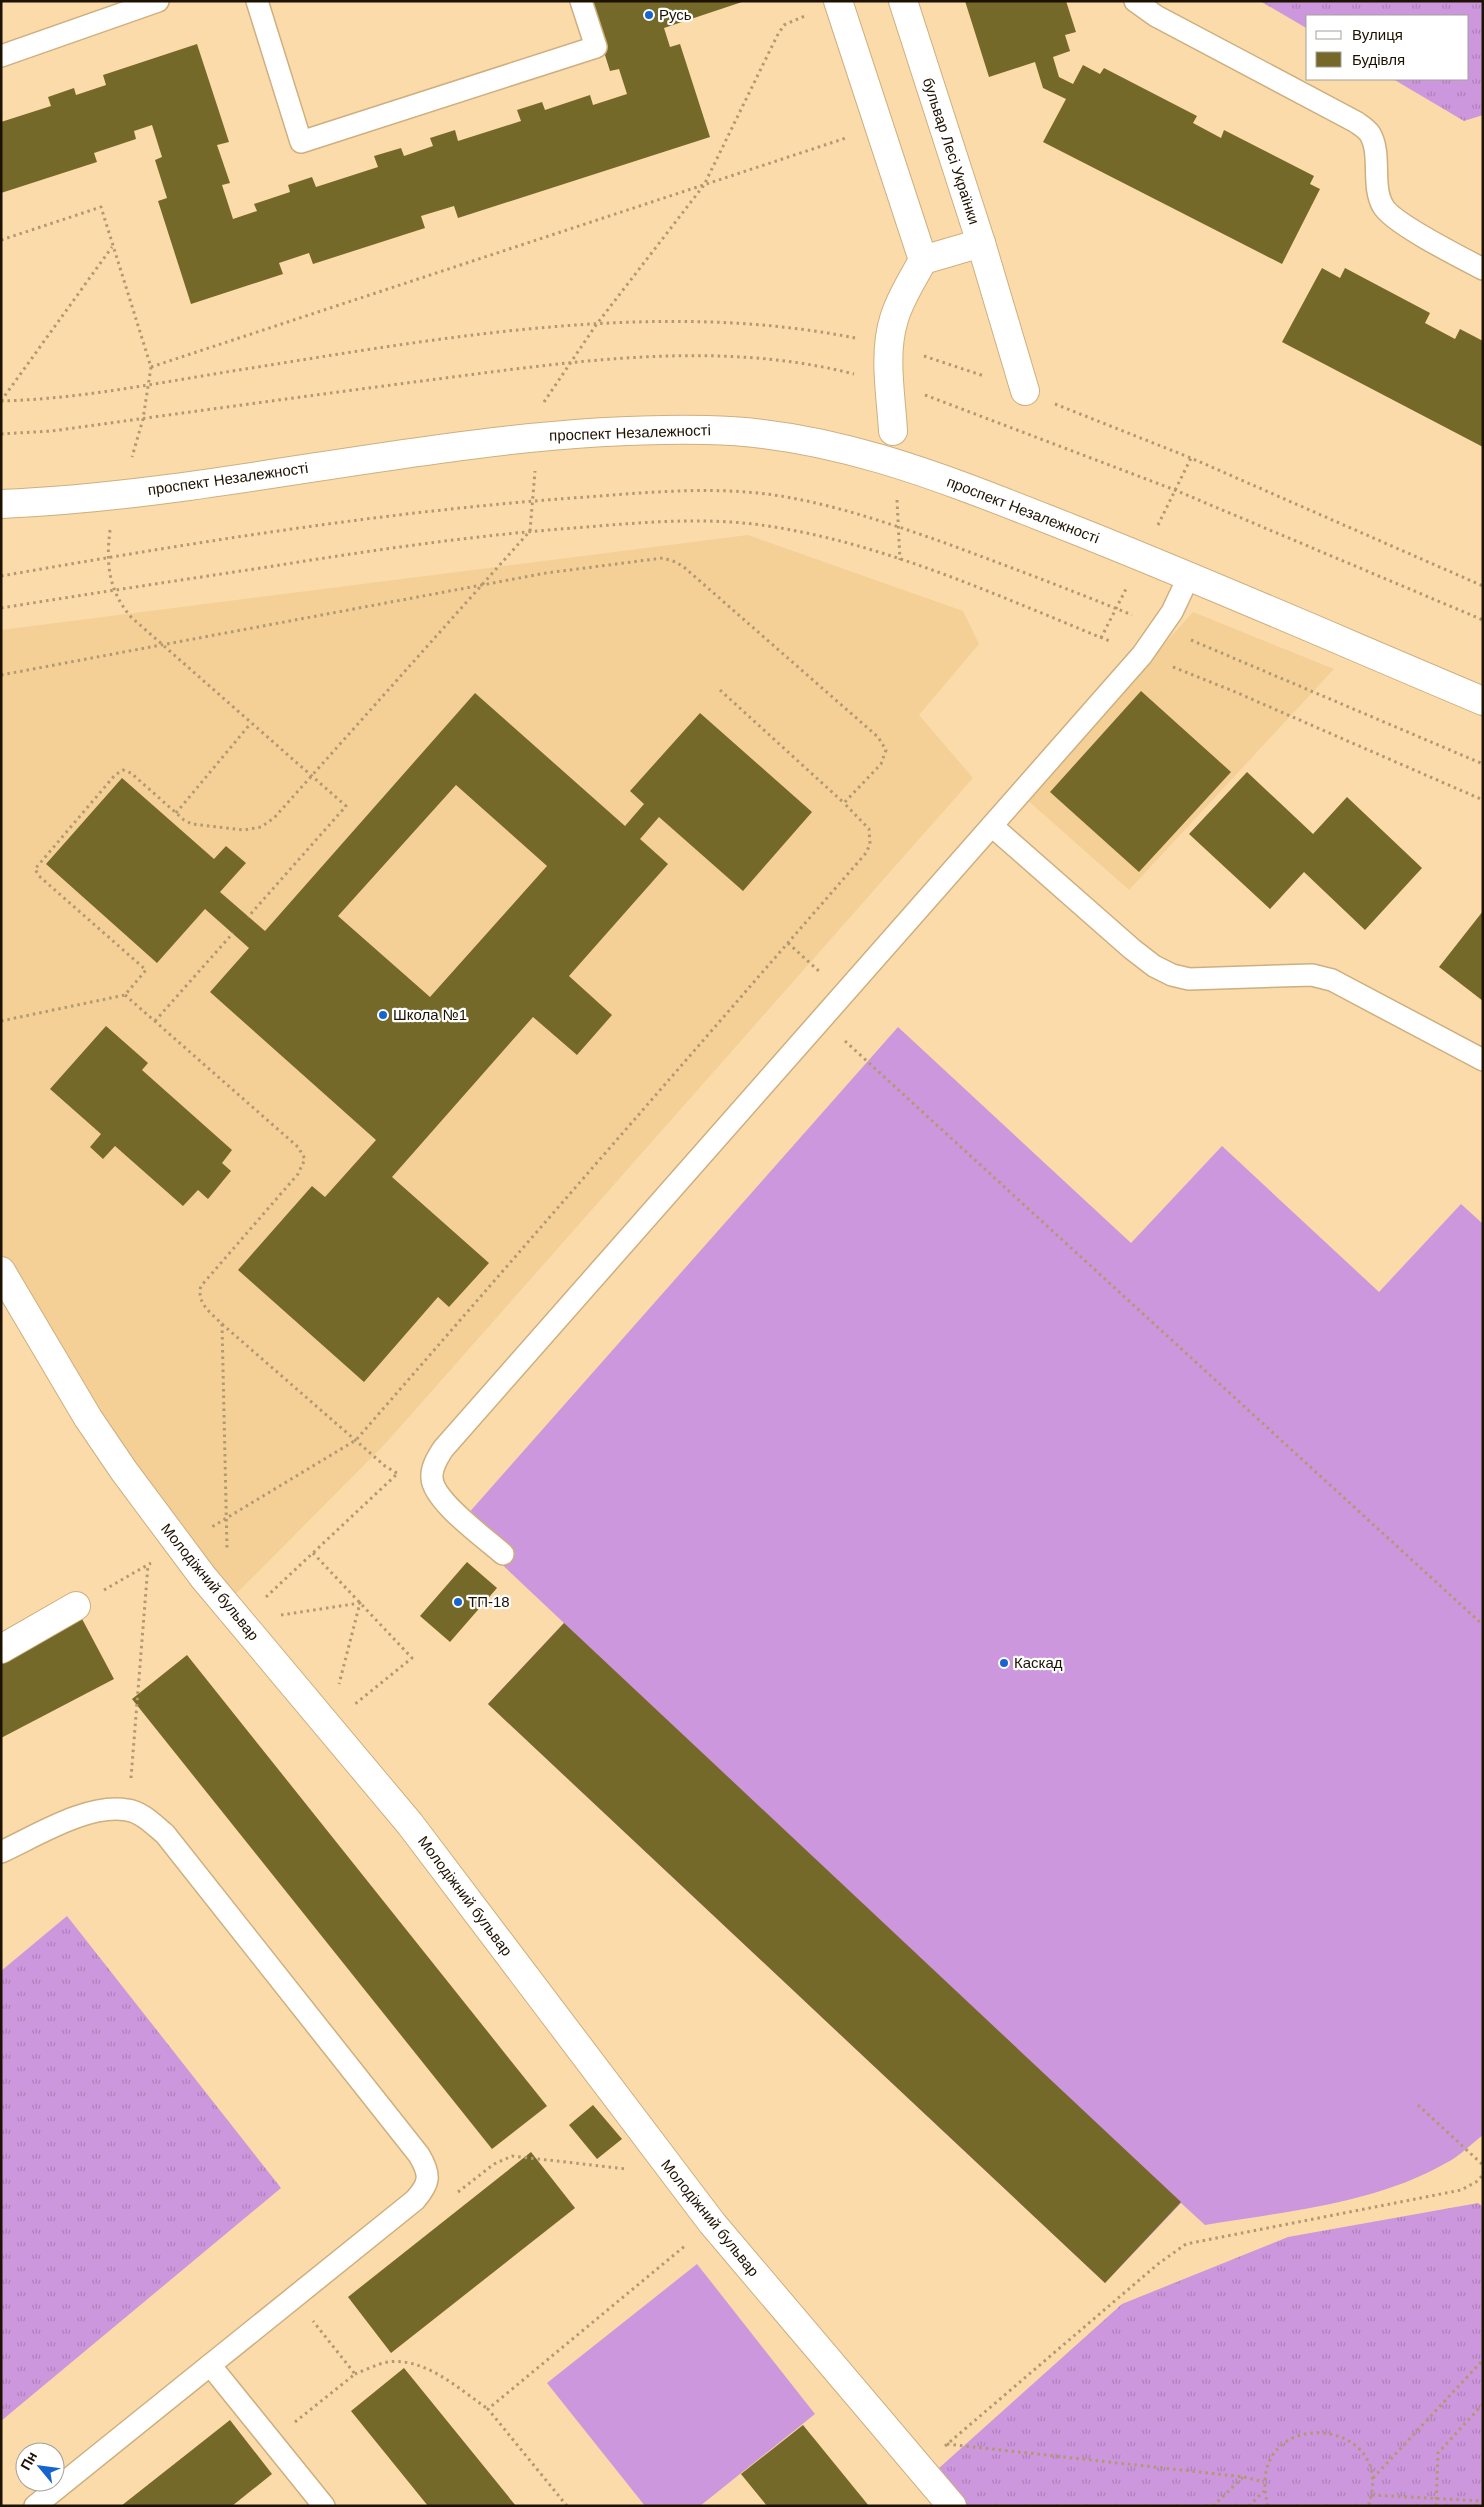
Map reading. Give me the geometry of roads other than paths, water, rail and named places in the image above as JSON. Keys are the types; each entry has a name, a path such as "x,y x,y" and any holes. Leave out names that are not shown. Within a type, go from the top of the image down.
{"street":[{"name":"бульвар Лесі Українки","path":"903,1 981,243 923,260"},
{"path":"839,3 923,260 898,308 890,332 893,431"},
{"path":"981,243 1025,391"},
{"name":"проспект Незалежності","path":"1,504 120,494 509,439 637,430 710,430 784,436 895,462 1015,506 1189,576 1483,701"},
{"name":"Молодіжний бульвар","path":"1,1271 88,1418 124,1471 180,1546 329,1725 459,1886 712,2223 952,2506"},
{"path":"1,1649 76,1606"}],"lane":[{"path":"1,56 158,1"},
{"path":"257,1 301,142 596,47 581,1"},
{"path":"1135,1 1156,16 1356,122 1370,134 1376,160 1379,193 1383,206 1394,217 1424,236 1483,269"},
{"path":"503,1554 436,1492 432,1478 434,1465 443,1449 1142,655 1162,628 1189,576"},
{"path":"992,826 1132,949 1154,966 1189,979 1211,980 1297,975 1323,977 1359,992 1483,1060"},
{"path":"1,1852 88,1813 108,1808 128,1810 147,1819 165,1834 419,2155 426,2168 428,2177 426,2188 415,2200 35,2506"},
{"path":"210,2365 324,2506"}],"place":[{"name":"Русь","path":"649,15"},
{"name":"Школа №1","path":"383,1015"},
{"name":"ТП-18","path":"458,1602"},
{"name":"Каскад","path":"1004,1663"}]}
